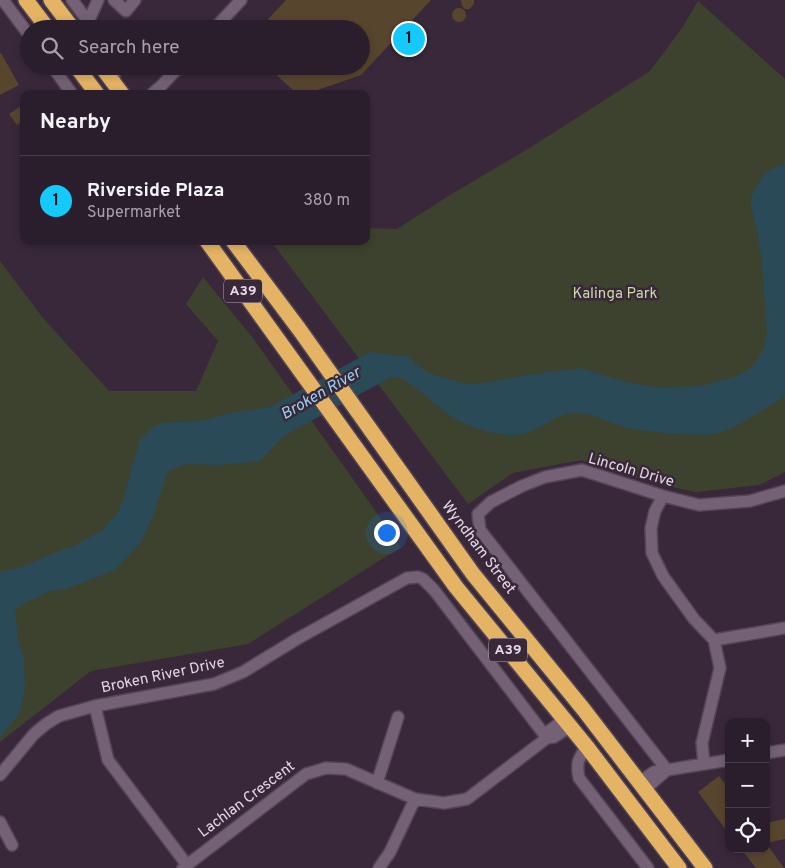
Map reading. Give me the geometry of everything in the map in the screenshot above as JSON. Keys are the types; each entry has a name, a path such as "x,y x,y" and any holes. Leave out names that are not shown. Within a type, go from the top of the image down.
{"highway":[{"path":"26,0 41,20"},
{"path":"51,0 66,20"},
{"path":"83,75 94,90"},
{"path":"108,75 118,89"},
{"name":"A39","path":"210,245 456,587 568,723 679,868"},
{"name":"Wyndham Street","path":"236,245 299,329 473,574 584,710 706,868"},
{"path":"568,723 584,710"},
{"path":"626,799 642,786"}],"street":[{"path":"3,0 20,23"},
{"path":"92,20 98,0"},
{"path":"114,0 126,11 136,0"},
{"path":"222,20 241,0"},
{"path":"76,1 88,20"},
{"path":"58,75 69,90"},
{"path":"116,75 118,89"},
{"path":"158,90 172,75"},
{"name":"Lincoln Drive","path":"478,514 491,502 545,476 582,470 663,496 699,505 750,501 785,491"},
{"path":"663,496 655,511 650,528 652,553 663,576 694,619 714,640 720,668 702,743 704,764"},
{"name":"Wyndham Street","path":"478,514 480,530 666,770"},
{"name":"Broken River Drive","path":"0,775 34,734 50,720 95,706 198,687 229,679 407,578 418,577 423,578 434,590 547,738"},
{"path":"714,640 785,628"},
{"path":"95,706 108,760 185,867"},
{"path":"376,782 398,717"},
{"name":"Lachlan Crescent","path":"185,867 306,774 326,768 346,769 415,799 444,803 467,799 547,738 554,738 568,723"},
{"path":"587,747 579,757 577,767 579,778 648,868"},
{"path":"770,752 785,750"},
{"name":"Broken River Drive","path":"0,766 20,752"},
{"path":"642,786 666,770 725,761"},
{"path":"379,868 390,852 415,799"},
{"path":"0,822 12,845"}],"green space":[{"name":"Kalinga Park","path":"698,1 785,79 785,472 759,485 696,492 658,484 581,460 513,473 468,504 274,245 370,245 370,228 397,229 650,71 682,28"},
{"path":"0,261 43,318 109,391 196,391 218,341 186,304 203,277 253,338 401,547 248,644 91,671 0,742"}],"water":[{"name":"Broken River","path":"785,164 785,395 782,398 736,426 719,433 701,435 652,432 633,429 585,414 571,413 558,417 526,433 509,435 489,432 461,422 409,383 401,378 391,377 289,433 260,461 220,465 186,464 168,471 154,513 141,542 115,570 66,589 51,591 24,603 15,611 18,640 24,659 25,687 19,715 0,737 0,572 25,566 75,546 105,528 118,512 123,500 140,439 152,427 163,423 207,420 225,414 270,407 370,352 410,357 415,364 431,374 466,384 581,368 625,382 662,388 702,386 737,376 757,361 764,347 767,333 762,263 751,197 761,178 767,172"}],"building":[{"path":"286,0 431,0 370,65 370,20 267,20"},
{"path":"461,0 474,0 474,4 469,9 465,9 462,6"},
{"path":"459,8 464,10 466,15 464,20 459,22 454,20 452,15 454,10"},
{"path":"0,54 19,85 0,95"},
{"path":"277,75 361,75 318,90 293,90"},
{"path":"20,107 20,123 17,125 9,114"},
{"path":"719,776 725,784 725,829 698,792"},
{"path":"785,819 785,839 770,842 770,822"},
{"path":"770,849 784,868 756,868 744,853 770,853"}],"place":[{"name":"Riverside Plaza","path":"409,39"}]}
